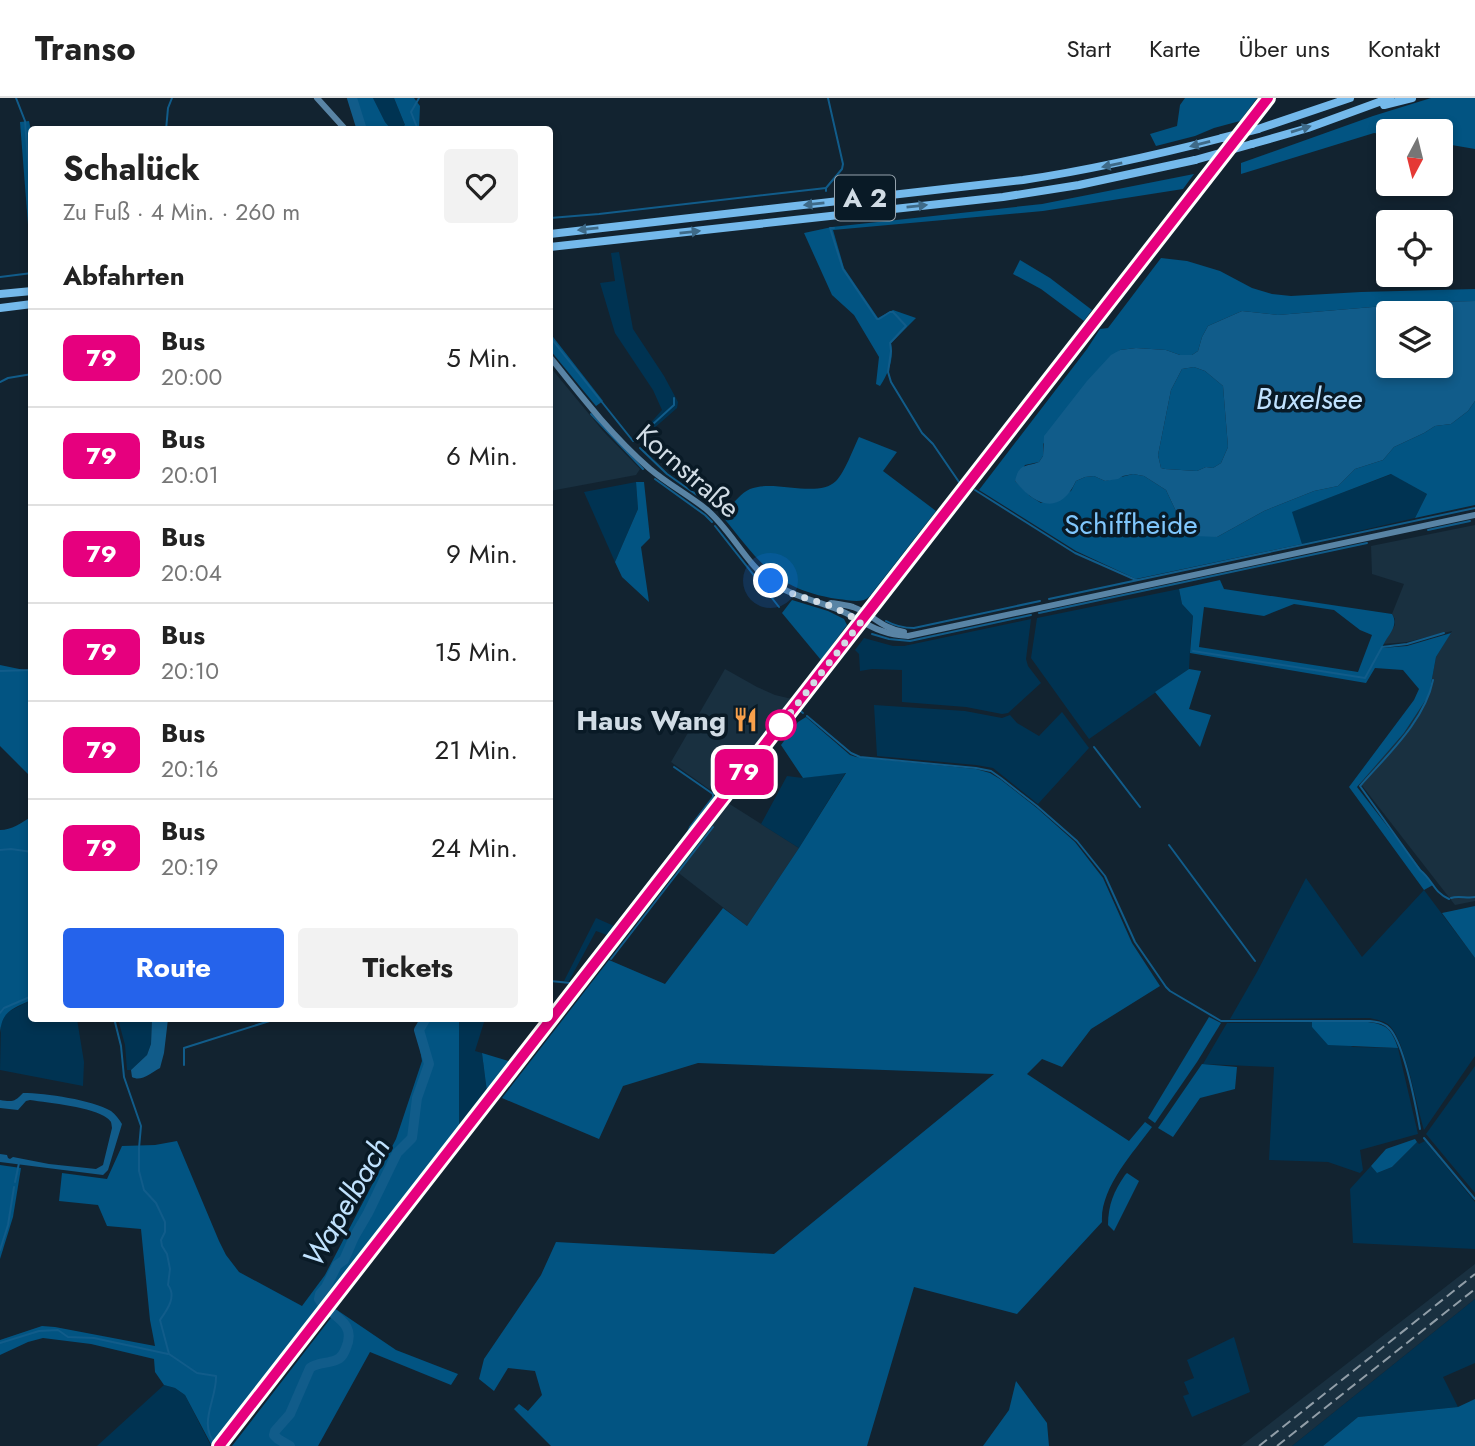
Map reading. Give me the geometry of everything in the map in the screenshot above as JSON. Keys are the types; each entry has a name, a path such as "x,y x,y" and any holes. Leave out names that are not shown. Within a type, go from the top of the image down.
{"highway":[{"path":"1320,108 1342,98"},
{"name":"A 2","path":"553,234 1023,180 1102,167 1258,129 1350,98"},
{"name":"A 2","path":"553,247 1003,197 1079,185 1195,160 1350,113 1390,98"},
{"path":"1350,113 1412,98"},
{"path":"0,295 28,291"},
{"path":"0,308 28,304"}],"main road":[{"path":"317,98 342,126"},
{"path":"553,1018 1268,98"},
{"name":"Kornstraße","path":"553,361 631,451 651,470 717,519 754,566 771,581 793,594 834,607 880,631 908,636 936,629"},
{"path":"936,629 1475,515"},
{"name":"Kornstraße","path":"811,600 853,607 894,630 908,633 936,629"},
{"path":"220,1445 550,1022"}],"shaded area":[{"path":"373,98 394,98 405,125 388,126"},
{"path":"619,252 633,329 678,402 677,408 652,430 648,426 662,410 653,390 615,333 600,283 615,281 611,253"},
{"path":"553,370 603,431 640,469 636,475 553,490"},
{"path":"1392,474 1427,494 1415,518 1302,544 1291,512"},
{"path":"636,482 638,509 615,562 584,492"},
{"path":"1475,525 1475,901 1455,905 1360,783 1404,733 1429,695 1436,657 1452,631 1407,642 1383,644 1395,625 1392,614 1404,584 1372,574 1371,546"},
{"path":"1179,589 1182,604 1193,616 1189,669 1089,739 1031,658 1037,618"},
{"path":"1031,619 1026,659 1041,683 1008,713 902,702 902,670 860,671 859,654 855,650 864,638 893,646 904,646"},
{"path":"725,669 757,687 792,699 719,796 671,762"},
{"path":"874,705 965,711 1002,718 1010,715 1017,723 1039,736 1062,712 1089,748 1038,804 993,768 877,756"},
{"path":"846,772 799,848 761,824 787,776 803,778"},
{"path":"728,803 799,848 747,926 676,871"},
{"path":"1306,878 1362,957 1424,890 1475,958 1475,1056 1424,1130 1401,1045 1386,1023 1370,1018 1230,1019"},
{"path":"596,918 614,926 607,935 596,931 569,981 564,981"},
{"path":"28,1002 28,1022 77,1022 84,1062 83,1086 0,1070 1,1024 6,1013"},
{"path":"119,1022 152,1022 151,1044 147,1055 131,1070 127,1070 125,1045"},
{"path":"459,1022 484,1022 475,1051 482,1053 487,1092 459,1128"},
{"path":"1312,1022 1312,1027 1353,1047 1398,1048 1418,1134 1360,1150 1363,1170 1360,1173 1328,1162 1269,1160 1274,1067 1203,1064 1227,1023"},
{"path":"1475,1066 1475,1193 1426,1134"},
{"path":"1425,1141 1475,1202 1475,1249 1353,1243 1350,1189 1371,1166 1377,1173 1392,1167 1417,1142 1419,1144"},
{"path":"1475,1264 1475,1299 1292,1446 1241,1446"},
{"path":"1475,1299 1475,1363 1443,1377 1458,1407 1358,1417 1323,1446 1292,1446"},
{"path":"1234,1337 1250,1392 1192,1417 1183,1396 1189,1394 1184,1382 1194,1378 1187,1360"},
{"path":"164,1385 185,1395 211,1446 97,1446"}],"green space":[{"path":"349,98 373,98 388,126 358,126"},
{"path":"394,98 414,98 420,106 419,126 404,126"},
{"path":"1185,98 1257,98 1240,121 1156,146 1150,134 1177,126 1180,105"},
{"path":"1431,98 1475,98 1475,149 1453,145 1453,119 1376,119 1376,133 1241,174 1241,163"},
{"path":"29,121 30,126 28,225 20,122"},
{"path":"1194,174 1183,189 1043,211 833,230 844,268 878,318 893,310 916,318 891,343 890,365 880,386 876,384 879,357 854,315 832,295 804,233 832,227 1042,204"},
{"name":"Schiffheide","path":"1161,258 1187,261 1220,271 1252,288 1291,296 1475,289 1475,301 1376,301 1376,307 1278,315 1242,311 1208,326 1198,351 1192,355 1180,355 1166,350 1120,350 1043,444 1043,456 1039,462 1025,465 1015,481 1041,503 1071,491 1076,481 1085,477 1094,476 1105,481 1133,474 1144,476 1166,490 1182,524 1217,537 1264,511 1314,491 1338,486 1355,469 1383,460 1394,447 1435,426 1451,424 1468,411 1475,401 1475,505 1415,518 1427,494 1391,474 1292,512 1302,544 1136,579 1076,551 979,490 1100,329 1108,328"},
{"path":"1020,260 1050,278 1092,310 1084,321 1041,289 1013,274"},
{"path":"553,337 603,401 596,406 553,354"},
{"path":"1194,367 1205,371 1223,386 1228,447 1221,463 1213,468 1206,467 1197,471 1161,468 1158,455 1171,390 1182,369"},
{"path":"859,437 897,452 883,471 936,511 869,597 855,601 816,594 783,580 759,560 722,516 750,489 771,486 807,489 828,486 843,472"},
{"path":"636,482 644,482 650,538 641,547 649,602 622,577 615,562 638,509"},
{"path":"1220,580 1224,589 1392,614 1393,627 1382,648 1407,646 1451,633 1436,657 1429,695 1404,733 1357,787 1433,885 1424,890 1349,787 1414,700 1419,689 1403,670 1375,668 1366,683 1190,653 1193,616 1182,604 1179,589","holes":["1294,604 1334,610 1360,630 1372,635 1358,672 1199,647 1204,607 1264,616"]},
{"path":"792,600 828,611 844,619 847,625 821,660 782,613"},
{"path":"0,665 28,671 28,774 0,746"},
{"path":"1189,669 1201,671 1189,709 1211,715 1200,747 1155,692"},
{"path":"806,717 850,755 856,757 976,769 990,773 1037,808 1075,842 1103,878 1132,943 1160,986 1091,1029 1062,1067 1042,1059 1027,1074 1129,1141 1145,1122 1152,1127 1112,1184 1106,1196 1102,1222 1017,1314 914,1287 867,1446 551,1446 514,1409 519,1404 528,1411 542,1395 535,1371 508,1368 494,1391 479,1379 484,1359 541,1275 556,1242 774,1254 994,1074 698,1063 623,1086 599,1139 502,1098 609,960 665,984 723,908 747,926 846,773 803,778 781,745 798,722"},
{"path":"28,819 28,1001 6,1015 0,1033 0,830"},
{"path":"1475,906 1475,958 1442,913"},
{"path":"1209,1017 1221,1023 1155,1123 1148,1118"},
{"path":"1340,1021 1382,1025 1391,1033 1398,1048 1328,1045 1312,1027 1312,1022"},
{"path":"418,1022 459,1022 459,1128 212,1446 185,1395 164,1385 155,1372 154,1359 91,1344 43,1338 0,1355 0,1340 42,1326 155,1346 141,1229 107,1226 98,1205 59,1201 62,1173 107,1179 122,1146 177,1141 226,1255 239,1272 302,1306 325,1275 396,1139 422,1061 417,1031"},
{"path":"482,1053 512,1062 487,1092"},
{"path":"1202,1064 1237,1067 1235,1089 1200,1098 1173,1137 1158,1128"},
{"path":"1415,1139 1417,1142 1392,1167 1377,1173 1371,1166 1386,1149"},
{"path":"0,1165 21,1168 13,1217 0,1259"},
{"path":"1127,1173 1139,1181 1114,1231 1108,1225 1110,1205"},
{"path":"337,1310 396,1350 458,1374 451,1385 370,1352 318,1446 232,1446"},
{"path":"1016,1381 1047,1423 1049,1446 983,1446 1009,1410"},
{"path":"1475,1399 1475,1446 1323,1446 1358,1417 1458,1407"}],"water":[{"name":"Buxelsee","path":"1475,301 1475,401 1468,411 1451,424 1435,426 1394,447 1383,460 1355,469 1338,486 1314,491 1264,511 1217,537 1195,536 1182,524 1166,490 1144,476 1133,474 1105,481 1094,476 1085,477 1076,481 1063,499 1047,504 1031,496 1015,481 1021,468 1039,462 1043,456 1044,436 1111,355 1120,350 1136,348 1192,355 1198,351 1208,326 1242,311 1278,315 1376,307 1376,378 1453,378 1453,302","holes":["1194,367 1205,371 1223,386 1228,447 1221,463 1213,468 1206,467 1197,471 1161,468 1158,455 1171,390 1182,369"]},
{"path":"152,1022 168,1022 160,1068 146,1076 132,1077 131,1070 147,1055 151,1044"},
{"path":"23,1093 81,1100 113,1113 122,1124 108,1170 103,1175 0,1162 0,1154 7,1155 10,1159 13,1157 49,1164 96,1169 103,1165 112,1128 109,1119 81,1108 30,1100 18,1110 0,1108 0,1100 13,1101"}],"waterway":[{"path":"16,98 25,121 28,161"},
{"path":"166,126 172,98"},
{"name":"Wapelbach","path":"352,98 361,126"},
{"path":"416,126 411,112 419,98"},
{"path":"826,191 843,164 828,98"},
{"path":"553,218 826,188"},
{"path":"834,228 830,228 843,269 877,319 893,312 906,326 890,343 888,372 891,382 922,433 933,444 959,482"},
{"path":"0,277 28,274"},
{"path":"553,341 633,441"},
{"path":"0,382 28,375"},
{"path":"642,434 674,405 674,398"},
{"path":"591,414 643,469"},
{"path":"640,448 667,474 704,500"},
{"path":"655,479 712,522"},
{"path":"872,595 957,488"},
{"path":"975,490 1075,553 1136,580"},
{"path":"1049,599 1475,508"},
{"path":"1428,530 1470,521"},
{"path":"715,526 779,607"},
{"path":"1039,613 1367,543"},
{"path":"886,621 914,628 1040,601"},
{"path":"872,634 910,641 1031,615"},
{"path":"1193,651 1365,678 1382,647 1407,644 1444,633"},
{"path":"0,671 28,670"},
{"path":"1433,680 1429,695 1413,724 1360,786 1420,870 1440,893 1449,899"},
{"path":"799,710 803,713"},
{"path":"807,716 851,753 860,757 976,768 991,771 1001,778 1077,841 1105,876 1135,942 1166,987 1221,1021 1370,1021 1386,1025 1395,1037 1405,1062 1420,1129"},
{"path":"1094,747 1140,807"},
{"path":"553,981 571,983 713,797 713,794 674,767"},
{"path":"611,959 713,827"},
{"path":"1169,845 1255,961"},
{"path":"0,850 28,851"},
{"path":"1451,898 1475,897"},
{"path":"0,1013 4,1008 28,998"},
{"path":"115,1022 124,1077 141,1126 139,1171 144,1190 156,1203 165,1222 165,1232 161,1240 167,1254 170,1269 168,1285 172,1294 160,1320 169,1354 197,1373 216,1376 208,1420 208,1428 216,1445"},
{"path":"184,1065 184,1048 266,1022"},
{"name":"Wapelbach","path":"290,1446 278,1439 274,1435 275,1431 290,1414 310,1368 338,1359 349,1339 345,1325 323,1305 319,1299 320,1294 337,1265 344,1260 397,1153 412,1138 417,1098 429,1064 419,1030 424,1022"},
{"path":"1424,1138 1475,1199"},
{"path":"15,1182 19,1163"},
{"path":"0,1250 8,1225 14,1187"},
{"path":"0,1343 39,1331 58,1330 68,1337 94,1338 168,1354"}],"railway":[{"path":"1259,1446 1475,1274"},
{"path":"1277,1446 1475,1289"}],"bus line":[{"name":"79","path":"553,1017 1268,98"},
{"name":"79","path":"219,1446 549,1022"}],"place":[{"name":"Haus Wang","path":"746,720"}],"route":[{"path":"771,581 793,594 834,607 861,622 781,725"}]}
